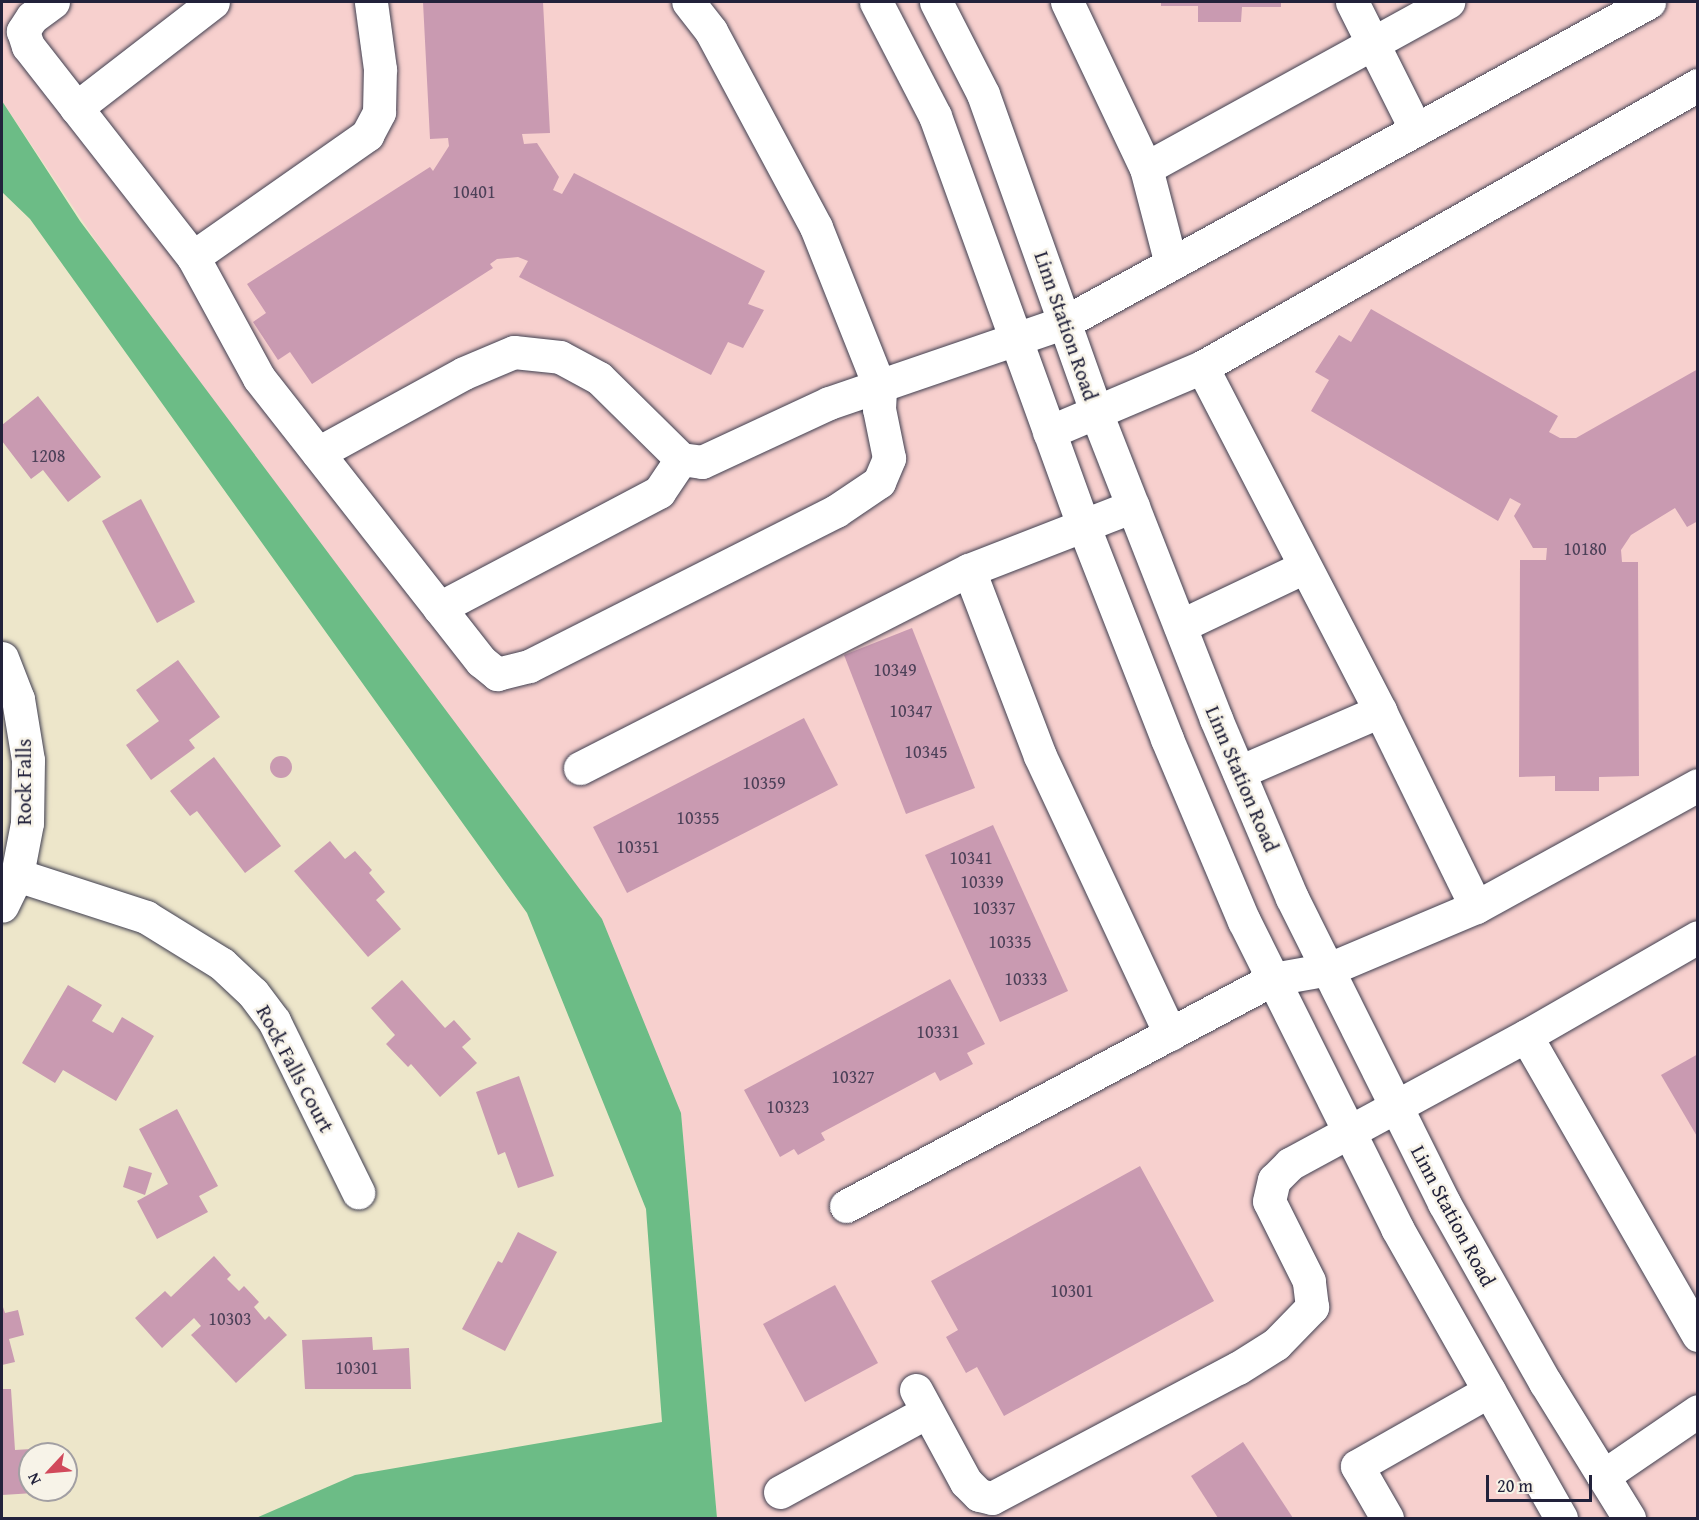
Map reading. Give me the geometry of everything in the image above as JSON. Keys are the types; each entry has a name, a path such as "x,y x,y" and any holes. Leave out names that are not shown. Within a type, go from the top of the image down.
{"street":[{"path":"53,2 32,17 23,31 27,46 193,257 259,378 481,661 497,674 529,666 836,511 879,482 889,458 879,409 880,388 816,227 711,31 688,2"},
{"path":"76,108 213,2"},
{"path":"193,257 367,135 379,112 380,69 371,2"},
{"path":"876,2 935,116 1084,527 1167,739 1273,979 1397,1228 1561,1518"},
{"name":"Linn Station Road","path":"936,2 984,94 1097,415 1180,626 1292,898 1450,1213 1629,1518"},
{"path":"1067,2 1146,168 1171,264"},
{"path":"1352,2 1416,130"},
{"path":"1146,168 1448,2"},
{"path":"318,453 464,373 514,352 560,357 599,378 681,459 702,462 830,403 880,388 1065,322 1649,2"},
{"path":"1049,432 1097,415 1202,367 1698,85"},
{"path":"1202,367 1380,711 1476,907"},
{"path":"439,608 659,492 681,459"},
{"path":"580,768 969,570 1133,507"},
{"path":"1180,626 1304,567"},
{"path":"969,570 1040,756 1170,1035"},
{"name":"Rock Falls","path":"2,658 18,699 27,760 27,823 17,875 2,906"},
{"path":"1239,772 1380,711"},
{"path":"846,1206 1273,979 1329,969 1476,907 1698,785"},
{"name":"Rock Falls Court","path":"17,875 146,917 189,940 230,971 274,1021 358,1192"},
{"path":"780,1492 922,1401 966,1482 979,1495 992,1498 1276,1344 1312,1307 1309,1281 1269,1201 1274,1180 1290,1164 1526,1036 1698,937"},
{"path":"1526,1036 1698,1335"},
{"path":"1387,1518 1357,1466 1489,1391"},
{"path":"1603,1476 1698,1412"}],"shaded area":[{"path":"2,2 1697,2 1697,1518 717,1518 681,1113 2,101"}],"green space":[{"path":"2,101 80,221 602,919 681,1113 717,1518 256,1518 355,1475 662,1422 646,1209 527,913 30,219 2,192"}],"building":[{"path":"423,2 543,2 550,133 522,134 524,144 537,143 559,177 553,190 562,194 574,173 765,271 748,304 764,310 743,348 728,342 711,375 519,277 528,261 518,257 497,259 490,264 493,268 312,384 290,352 278,360 253,322 266,313 247,284 430,167 433,171 449,146 448,138 430,139"},
{"path":"1161,2 1281,2 1281,7 1242,7 1241,22 1198,22 1198,6 1161,6"},
{"path":"1371,309 1558,416 1549,432 1560,438 1576,438 1698,369 1698,521 1687,527 1675,508 1631,535 1621,550 1622,562 1638,562 1639,776 1599,777 1599,791 1555,791 1555,776 1519,777 1520,560 1546,560 1547,548 1533,548 1514,516 1521,504 1510,498 1498,521 1311,411 1329,380 1315,372 1339,335 1351,342"},
{"path":"38,396 101,477 68,502 43,470 31,479 2,441 2,425"},
{"path":"141,499 195,602 157,623 102,521"},
{"path":"912,628 975,788 906,814 844,655"},
{"path":"178,660 220,717 189,740 195,748 151,780 126,745 159,721 136,690"},
{"path":"804,718 838,785 627,893 593,827"},
{"path":"281,756 289,759 292,767 289,775 281,778 273,775 270,767 273,759"},
{"path":"214,757 281,846 245,873 197,811 190,816 170,791"},
{"path":"993,825 1068,991 1000,1022 925,855"},
{"path":"330,841 345,859 355,851 372,870 369,873 385,892 376,900 401,929 368,957 294,871"},
{"path":"950,979 985,1044 967,1053 973,1064 940,1081 935,1072 821,1133 825,1140 798,1155 794,1149 780,1157 744,1090"},
{"path":"402,980 445,1028 454,1020 471,1039 462,1047 477,1063 440,1097 411,1064 408,1067 386,1044 395,1035 371,1008"},
{"path":"68,985 102,1005 92,1021 113,1033 122,1017 154,1036 116,1101 63,1070 55,1083 22,1063"},
{"path":"1698,1054 1698,1138 1661,1075"},
{"path":"519,1076 554,1176 518,1188 505,1152 498,1155 476,1092"},
{"path":"177,1109 218,1186 199,1196 208,1212 157,1239 137,1201 168,1184 139,1129"},
{"path":"129,1166 152,1173 145,1195 123,1187"},
{"path":"1140,1166 1214,1301 1004,1416 977,1367 966,1373 946,1337 958,1330 931,1281"},
{"path":"518,1232 557,1252 505,1351 462,1329 498,1261 502,1263"},
{"path":"214,1256 231,1275 227,1279 239,1291 244,1286 259,1302 254,1307 265,1320 269,1316 287,1335 236,1383 191,1335 201,1326 194,1318 162,1348 135,1318 165,1291 171,1297"},
{"path":"835,1285 878,1363 805,1402 763,1324"},
{"path":"2,1304 5,1313 18,1310 24,1335 9,1339 15,1362 2,1365"},
{"path":"372,1337 373,1350 409,1348 411,1389 305,1389 302,1340"},
{"path":"2,1389 11,1389 15,1450 18,1450 18,1494 2,1495"},
{"path":"1243,1442 1293,1518 1218,1518 1191,1476"}]}
